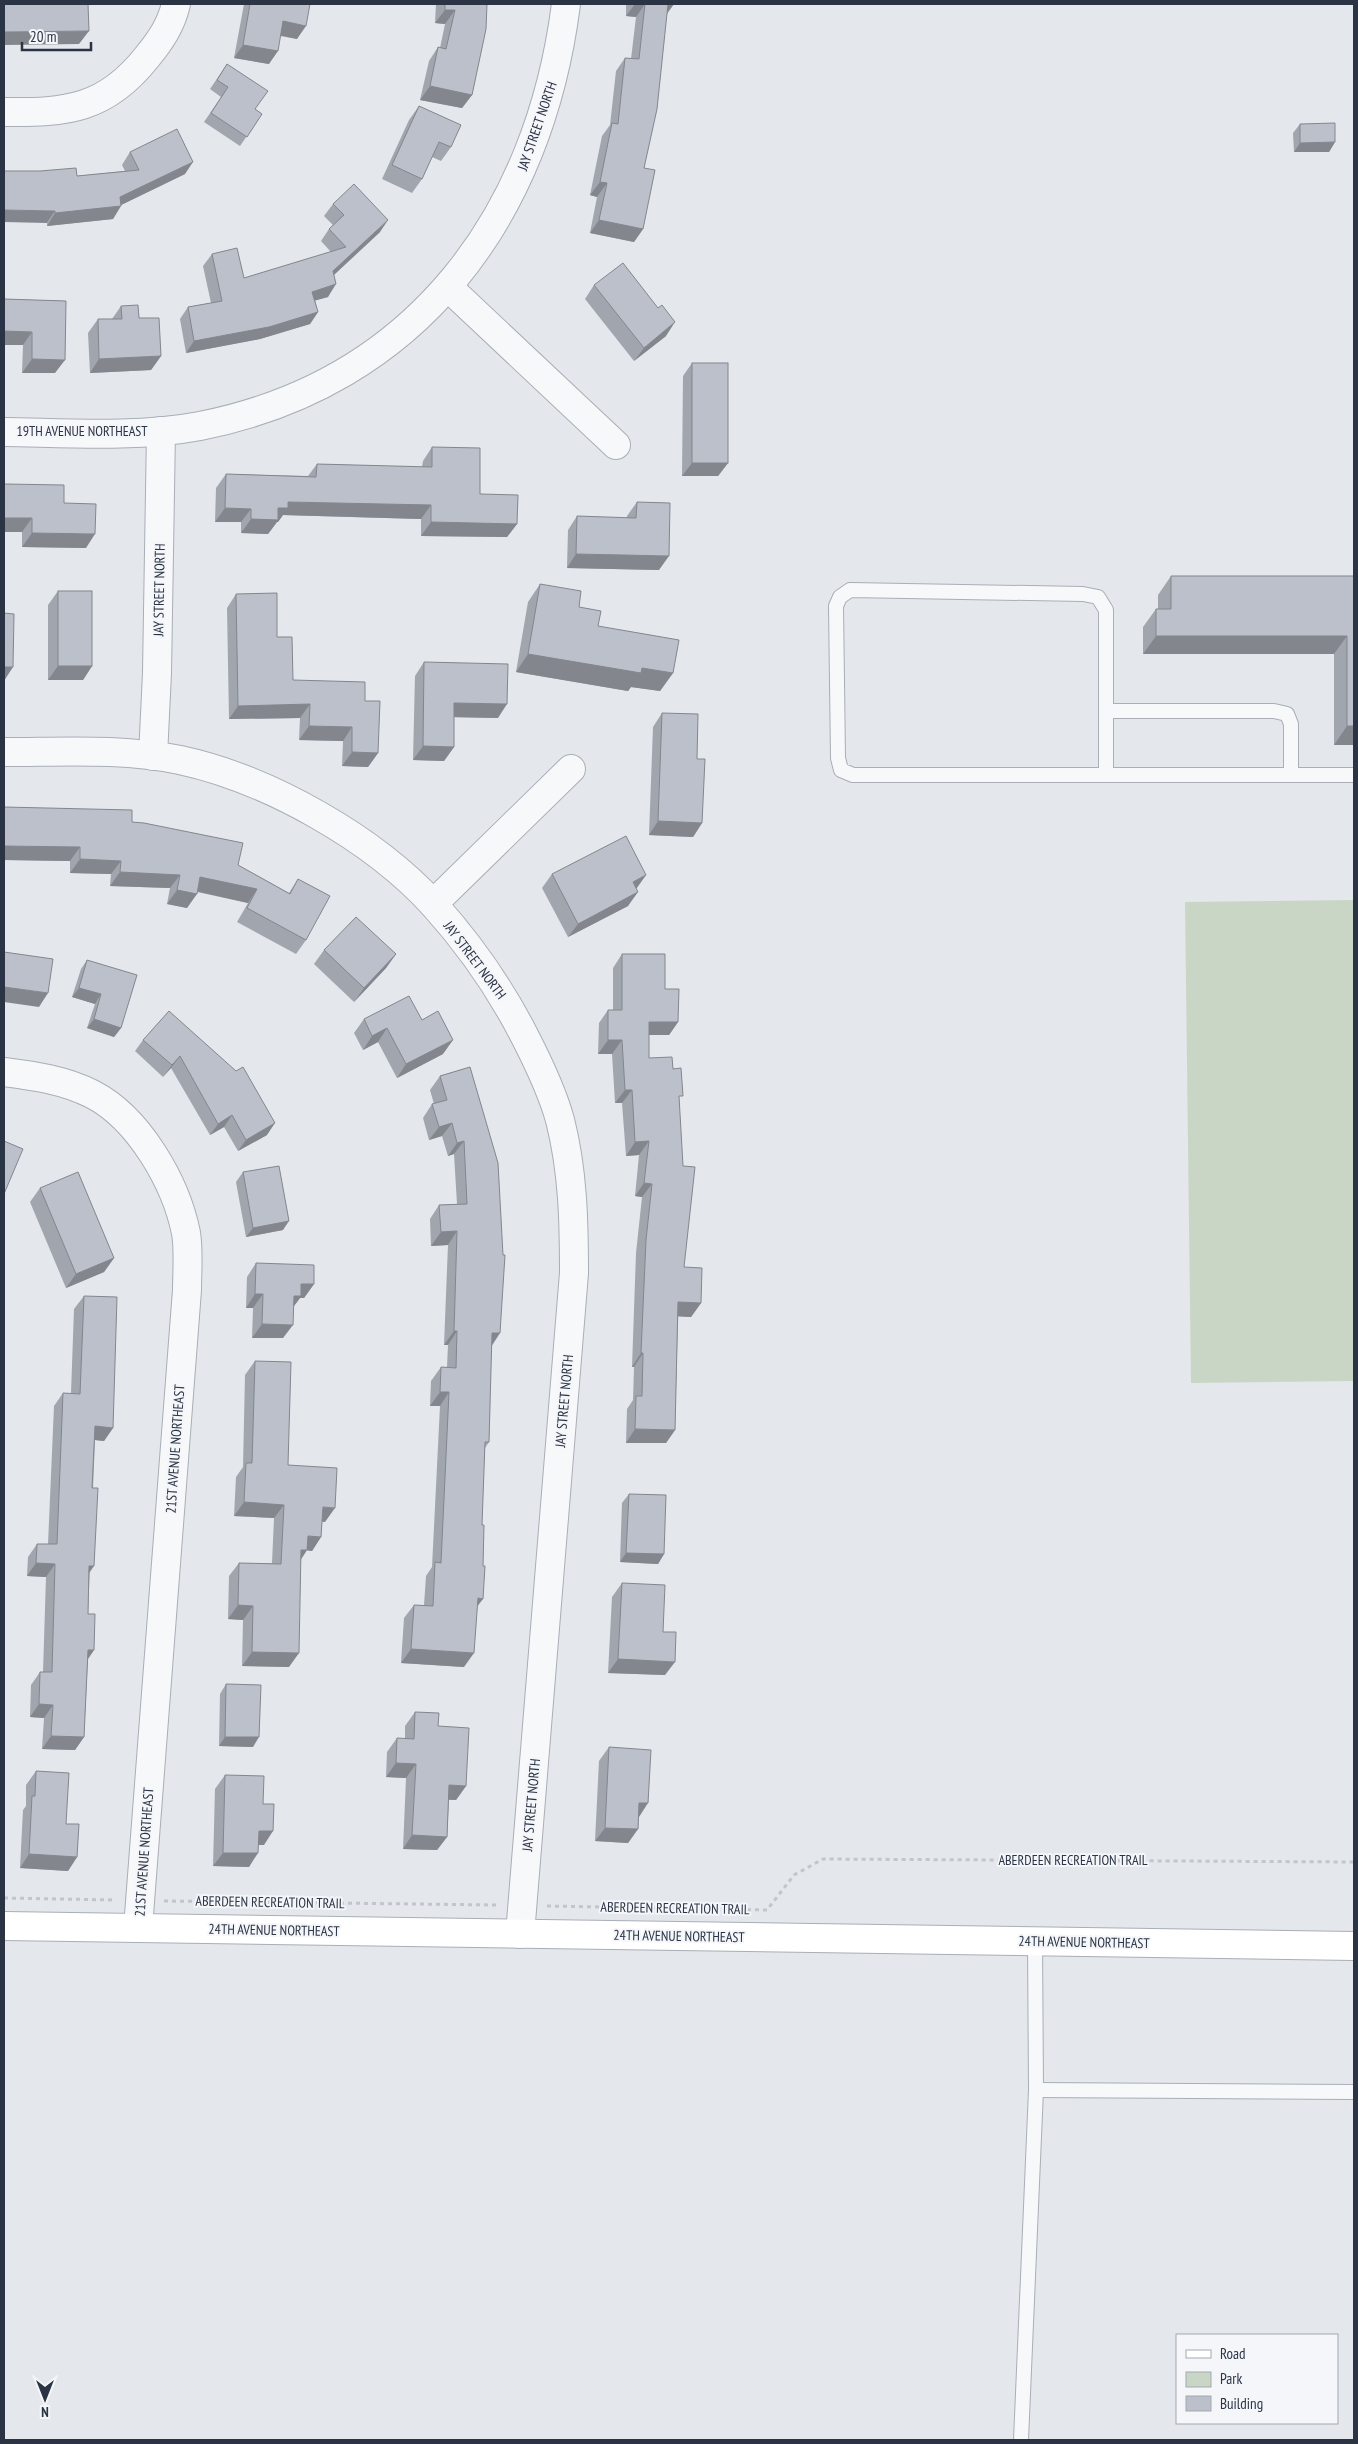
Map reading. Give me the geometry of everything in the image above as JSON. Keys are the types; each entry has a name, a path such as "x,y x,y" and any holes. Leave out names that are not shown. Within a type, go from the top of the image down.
{"main road":[{"name":"24TH AVENUE NORTHEAST","path":"4,1926 1354,1946"}],"street":[{"path":"4,112 36,113 90,104 113,92 134,74 162,39 173,18 176,4"},
{"name":"JAY STREET NORTH","path":"520,1934 574,1274 574,1214 567,1150 559,1117 537,1059 508,1003 490,975 433,904 381,858 316,814 242,779 181,761 153,756 158,663 161,430 200,426 278,404 317,387 353,368 408,326 448,288 493,226 516,185 530,150 555,72 566,4"},
{"path":"448,288 616,445"},
{"name":"19TH AVENUE NORTHEAST","path":"4,432 105,433 161,430"},
{"path":"4,752 109,753 153,756"},
{"path":"433,904 571,769"},
{"name":"21ST AVENUE NORTHEAST","path":"4,1072 42,1077 68,1084 94,1095 116,1111 139,1134 171,1184 186,1234 188,1290 138,1928"}],"lane":[{"path":"1106,775 1106,610 1098,597 1084,594 850,590 840,597 836,606 838,758 840,770 854,775 1106,775 1354,775"},
{"path":"1106,711 1274,711 1287,714 1291,724 1292,775"},
{"path":"1021,2440 1036,2090 1035,1941"},
{"path":"1036,2090 1354,2092"}],"path":[{"name":"ABERDEEN RECREATION TRAIL","path":"4,1898 767,1910 794,1875 823,1859 1354,1862"}],"green space":[{"path":"1354,900 1354,1381 1191,1383 1185,902"}],"building":[{"path":"4,4 88,4 89,31 4,32"},
{"path":"250,4 310,4 306,26 283,21 278,51 243,45"},
{"path":"445,4 487,4 486,29 472,95 430,86 438,47 446,49 455,10 445,10"},
{"path":"645,4 668,4 657,109 644,168 655,170 643,229 599,220 607,183 600,182 612,123 618,124 625,58 639,59"},
{"path":"227,64 268,91 255,109 262,114 247,137 211,113 228,87 217,80"},
{"path":"419,106 461,125 451,147 439,142 422,179 392,165"},
{"path":"1335,123 1335,142 1300,143 1300,124"},
{"path":"177,129 193,162 120,197 121,206 55,213 55,211 4,210 4,171 76,168 77,176 139,170 130,152"},
{"path":"354,184 388,220 333,271 336,284 312,292 318,312 269,327 194,341 188,307 222,301 212,254 237,248 244,278 346,247 329,229 344,215 333,204"},
{"path":"623,263 658,308 662,305 675,322 644,348 594,285"},
{"path":"4,299 66,301 65,360 32,359 32,332 4,331"},
{"path":"138,305 139,318 159,318 161,356 99,359 98,319 122,319 121,306"},
{"path":"692,363 728,363 728,463 692,463"},
{"path":"432,447 480,448 480,494 518,495 517,524 431,522 431,505 288,502 288,508 278,508 278,520 251,519 251,509 225,508 226,474 316,477 317,464 432,467"},
{"path":"4,484 64,485 64,503 96,504 95,534 32,533 32,518 4,518"},
{"path":"637,502 670,503 669,556 576,554 577,516 636,518"},
{"path":"1171,576 1354,576 1354,726 1347,726 1347,636 1156,636 1156,609 1171,609"},
{"path":"540,584 581,591 579,607 601,611 598,626 679,640 673,673 642,668 641,673 528,654"},
{"path":"58,591 92,591 92,666 58,666"},
{"path":"277,593 277,637 292,637 293,680 365,682 365,701 380,701 378,753 352,752 352,727 309,726 310,704 238,706 236,594"},
{"path":"4,613 14,614 13,667 4,667"},
{"path":"424,662 508,664 507,704 454,703 454,747 423,746"},
{"path":"662,713 698,714 697,759 705,759 702,823 658,821"},
{"path":"4,807 132,810 132,822 243,843 238,865 290,894 298,879 330,896 306,940 247,908 257,889 200,877 197,894 177,890 180,875 120,872 121,861 80,859 80,847 4,846"},
{"path":"626,836 646,875 633,882 638,892 578,924 552,874"},
{"path":"356,917 396,954 364,988 324,950"},
{"path":"4,952 53,959 48,993 4,987"},
{"path":"622,954 665,954 665,989 679,989 678,1022 649,1022 649,1058 672,1057 673,1069 681,1068 683,1096 679,1096 683,1166 695,1167 684,1267 702,1268 701,1303 678,1302 675,1430 635,1429 636,1396 642,1396 643,1353 641,1353 646,1240 652,1184 644,1183 649,1141 635,1142 632,1090 625,1090 622,1040 608,1040 608,1010 622,1010"},
{"path":"87,960 137,975 121,1028 94,1019 101,994 79,988"},
{"path":"409,996 422,1020 438,1011 453,1040 406,1064 387,1028 372,1036 364,1019"},
{"path":"169,1011 236,1071 243,1067 275,1123 246,1140 232,1115 218,1124 180,1056 172,1065 143,1040"},
{"path":"470,1067 498,1163 503,1255 505,1255 500,1333 492,1333 489,1442 485,1442 482,1525 484,1525 483,1566 485,1566 483,1599 478,1598 474,1653 411,1649 414,1605 433,1606 435,1562 441,1563 449,1392 440,1392 441,1367 456,1368 457,1331 454,1331 457,1231 441,1232 439,1205 467,1204 464,1141 457,1143 452,1123 439,1127 432,1104 447,1100 440,1076"},
{"path":"4,1141 23,1149 4,1194"},
{"path":"279,1166 289,1221 253,1228 243,1172"},
{"path":"78,1172 114,1258 76,1274 40,1188"},
{"path":"256,1263 314,1265 314,1284 301,1284 301,1296 294,1296 293,1325 262,1324 263,1294 255,1294"},
{"path":"84,1296 117,1297 113,1428 95,1426 92,1488 98,1488 94,1566 89,1566 88,1614 95,1614 94,1650 88,1650 84,1737 51,1736 53,1705 39,1704 40,1672 52,1672 55,1564 36,1563 37,1544 57,1544 63,1393 80,1394"},
{"path":"255,1361 291,1362 288,1465 337,1468 335,1508 323,1507 321,1537 308,1536 307,1550 301,1550 299,1653 252,1652 253,1606 238,1605 239,1563 281,1564 284,1505 244,1502 246,1463 252,1463"},
{"path":"629,1494 666,1495 664,1554 626,1553"},
{"path":"622,1583 665,1585 663,1632 676,1632 675,1662 618,1659"},
{"path":"226,1684 261,1685 259,1737 225,1737"},
{"path":"415,1712 439,1713 438,1726 469,1728 466,1786 449,1785 447,1837 412,1835 416,1764 396,1763 397,1738 414,1739"},
{"path":"609,1747 651,1750 648,1803 639,1803 638,1829 605,1828"},
{"path":"36,1771 69,1773 66,1824 79,1824 77,1857 29,1854 32,1796 35,1796"},
{"path":"225,1775 264,1776 263,1804 274,1804 273,1831 259,1831 258,1853 223,1853"}]}
